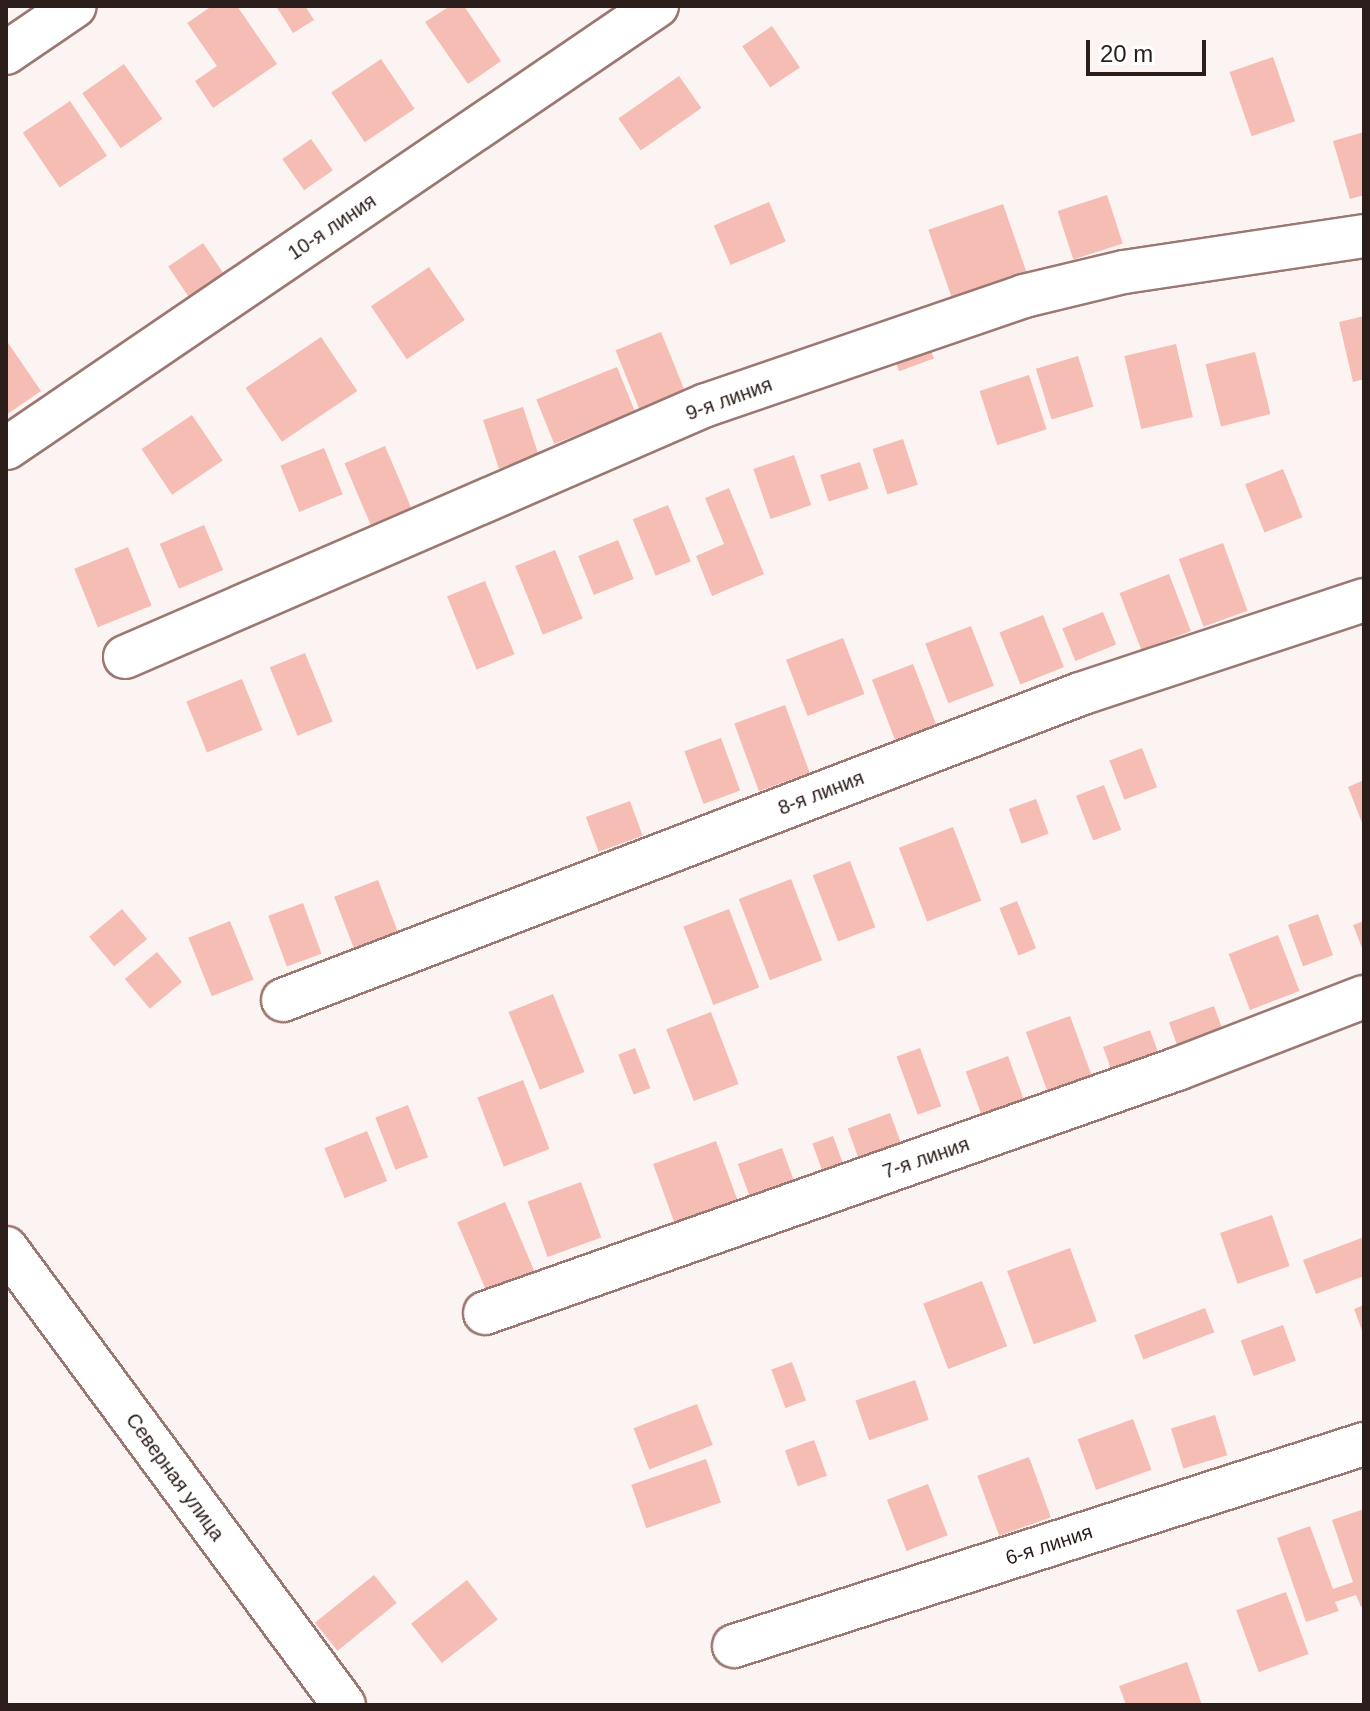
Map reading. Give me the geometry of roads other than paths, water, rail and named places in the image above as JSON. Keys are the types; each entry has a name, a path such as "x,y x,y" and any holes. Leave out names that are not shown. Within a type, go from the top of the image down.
{"street":[{"path":"6,53 75,6"},
{"name":"10-я линия","path":"7,448 657,6"},
{"name":"9-я линия","path":"125,657 706,405 1024,296 1124,272 1364,236"},
{"name":"8-я линия","path":"283,1000 1080,694 1364,600"},
{"name":"7-я линия","path":"485,1313 1177,1069 1364,997"},
{"name":"Северная улица","path":"6,1248 344,1705"},
{"name":"6-я линия","path":"734,1646 1364,1444"}]}
